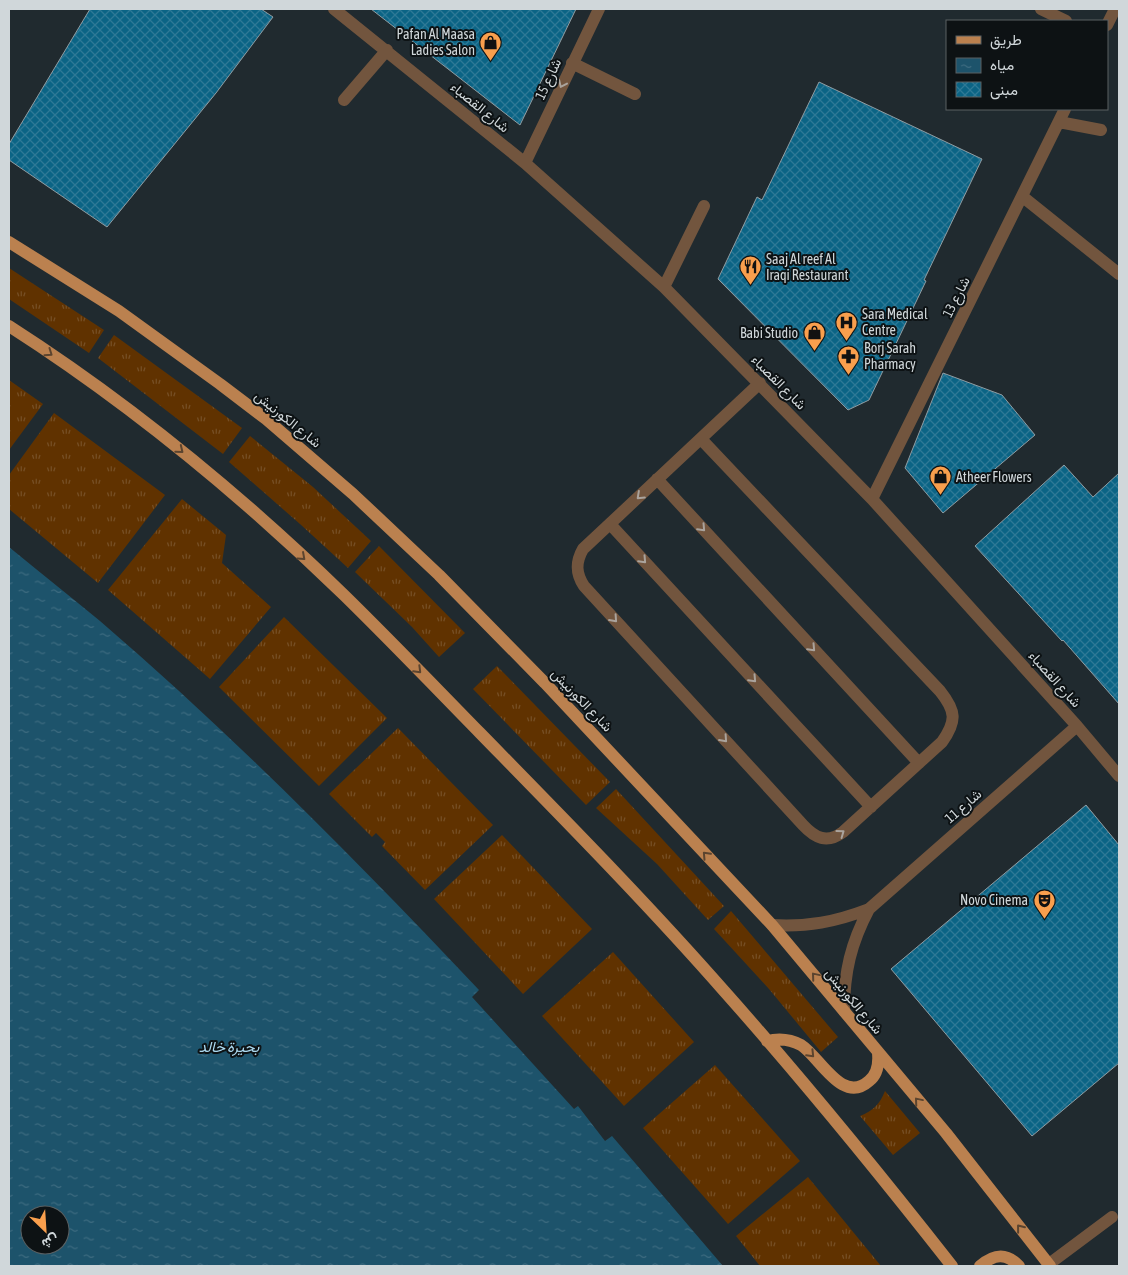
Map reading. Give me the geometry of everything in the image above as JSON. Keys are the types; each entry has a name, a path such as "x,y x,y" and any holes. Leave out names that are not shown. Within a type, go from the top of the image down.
{"main road":[{"name":"شارع الكورنيش","path":"9,242 119,311 220,384 311,456 439,575 539,676 772,925 946,1133 1049,1265"},
{"path":"9,326 76,372 175,446 263,521 342,593 605,862 726,992 810,1090 952,1266"},
{"path":"767,1041 784,1039 799,1044 836,1081 851,1087 867,1083 873,1077 879,1062 878,1053"},
{"path":"980,1266 987,1260 1004,1256 1011,1258 1019,1266"}],"street":[{"name":"شارع القصباء","path":"334,9 525,163 664,287 872,499 1077,726 1119,776"},
{"name":"شارع 15","path":"525,163 599,9"},
{"path":"1041,9 1064,20"},
{"path":"1108,23 1115,9"},
{"path":"344,100 387,50"},
{"path":"572,63 635,94"},
{"name":"شارع 13","path":"872,499 1065,110"},
{"path":"1059,122 1101,130"},
{"path":"1023,197 1119,274"},
{"path":"664,287 704,206"},
{"path":"701,439 946,699 954,717 952,726 942,742 843,832 831,839 816,837 803,826 584,586 578,575 577,562 583,550 657,479 760,384"},
{"path":"657,479 919,763"},
{"path":"610,524 871,807"},
{"name":"شارع 11","path":"772,925 811,925 850,916 869,909 1077,726"},
{"name":"شارع 11","path":"844,1011 844,990 852,948 869,909"},
{"path":"1049,1265 1112,1218"}],"green space":[{"path":"9,268 104,330 89,353 9,299"},
{"path":"114,335 242,428 223,454 98,358"},
{"path":"9,380 43,404 9,450"},
{"path":"54,413 165,495 98,583 9,509 9,475"},
{"path":"250,436 313,487 371,541 348,568 229,462"},
{"path":"182,499 226,535 222,563 271,607 210,679 108,590"},
{"path":"379,546 465,633 439,657 412,627 355,572"},
{"path":"284,617 387,718 319,786 219,687"},
{"path":"497,666 610,782 586,805 473,689"},
{"path":"398,728 493,825 425,890 382,846 385,842 376,833 372,837 329,794"},
{"path":"616,789 724,906 708,920 657,864 596,808"},
{"path":"502,835 592,929 523,994 434,899"},
{"path":"731,911 838,1037 821,1052 769,989 714,929"},
{"path":"613,952 694,1042 624,1106 542,1016"},
{"path":"715,1065 800,1161 728,1224 643,1128"},
{"path":"885,1091 920,1133 893,1155 860,1116 876,1106"},
{"path":"808,1177 881,1266 760,1266 736,1236"}],"water":[{"name":"بحيرة خالد","path":"9,547 100,621 199,709 341,847 479,990 472,997 574,1109 578,1106 605,1141 612,1136 723,1266 9,1266"}],"building":[{"path":"90,9 261,9 273,17 216,93 107,227 9,160 9,144"},
{"path":"371,9 576,9 520,125"},
{"path":"819,82 982,159 869,400 848,410 718,279 757,197 762,200"},
{"path":"943,373 1002,395 1035,435 943,513 905,468"},
{"path":"1064,465 1093,497 1119,473 1119,704 1063,640 975,546"},
{"path":"1086,805 1119,845 1119,1063 1032,1136 891,969"}],"place":[{"name":"Pafan Al Maasa Ladies Salon","path":"491,61"},
{"name":"Saaj Al reef Al Iraqi Restaurant","path":"750,286"},
{"name":"Sara Medical Centre","path":"846,341"},
{"name":"Babi Studio","path":"814,352"},
{"name":"Borj Sarah Pharmacy","path":"848,375"},
{"name":"Atheer Flowers","path":"940,496"},
{"name":"Novo Cinema","path":"1044,919"}]}
